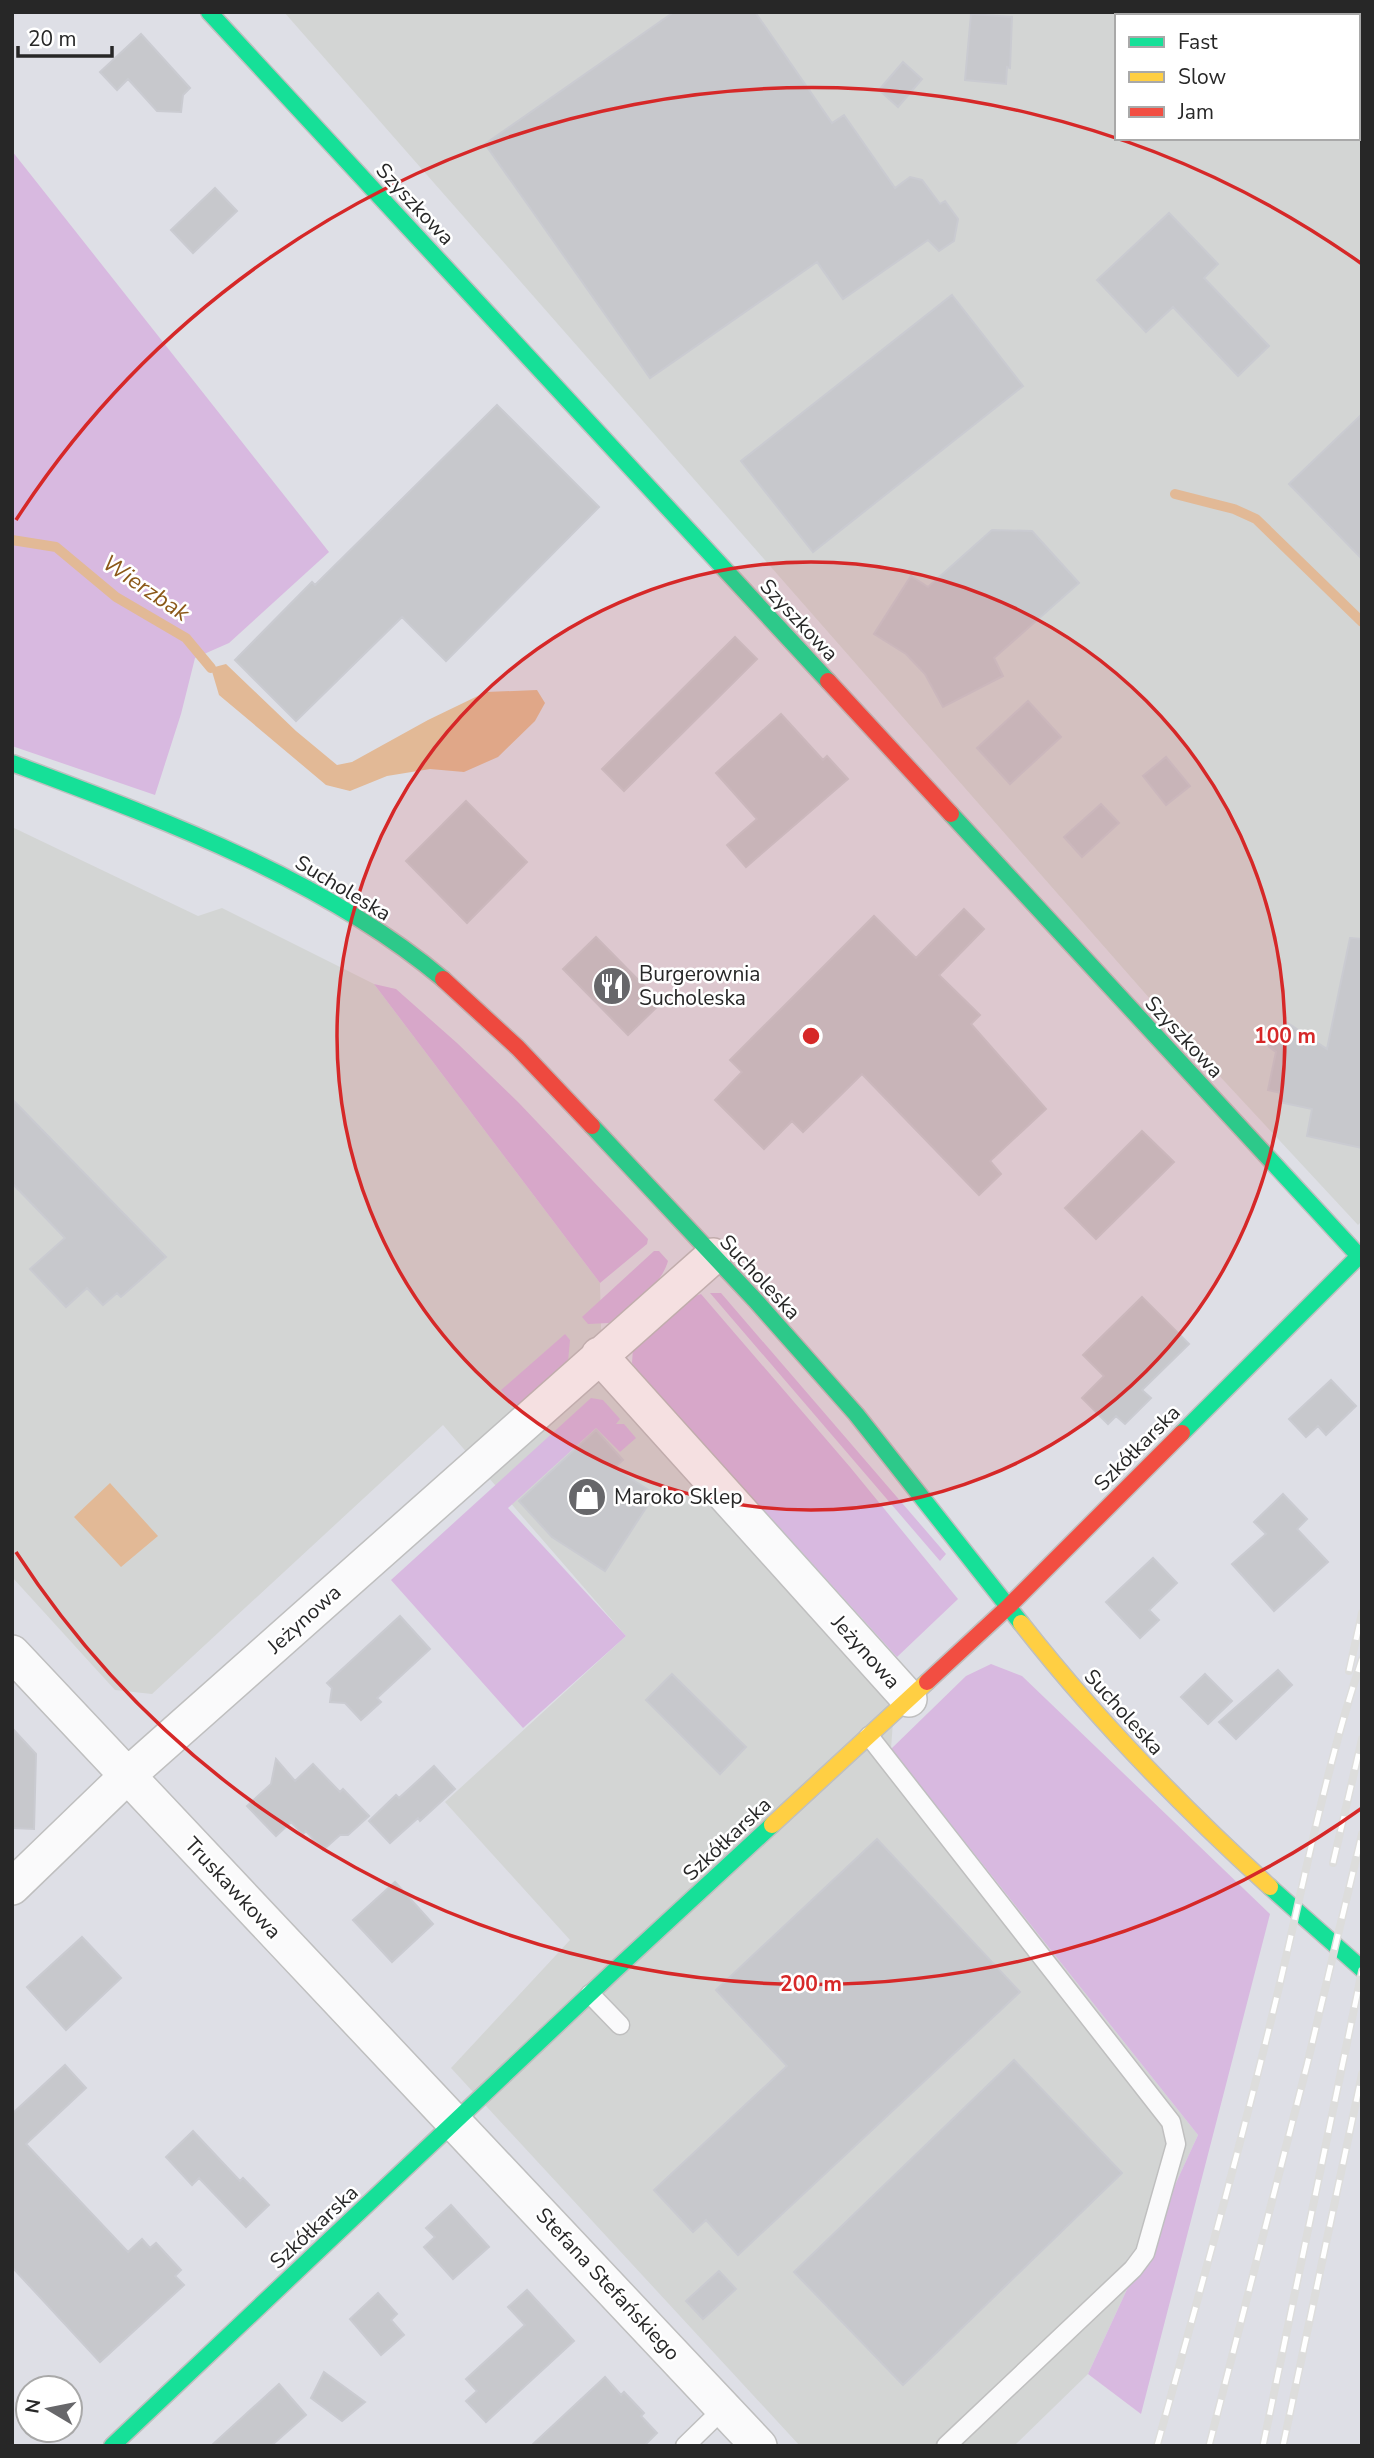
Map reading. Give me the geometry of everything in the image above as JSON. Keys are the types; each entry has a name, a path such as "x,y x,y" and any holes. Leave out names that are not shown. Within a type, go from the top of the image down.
{"street":[{"name":"Szyszkowa","path":"209,12 1360,1255"},
{"name":"Sucholeska","path":"12,763 125,805 281,875 362,922 414,957 467,1001 520,1051 816,1368 886,1450 1077,1692 1161,1784 1228,1849 1362,1969"},
{"name":"Szkółkarska","path":"112,2446 590,1994 1009,1606 1360,1255"},
{"name":"Jeżynowa","path":"12,1887 127,1776 713,1256"},
{"name":"Jeżynowa","path":"599,1355 909,1699"},
{"name":"Truskawkowa","path":"12,1653 455,2123"},
{"name":"Stefana Stefańskiego","path":"455,2123 759,2446"}],"lane":[{"path":"869,1736 1171,2122 1177,2144 1145,2253 1133,2269 946,2446"},
{"path":"590,1994 620,2025"},
{"path":"685,2446 724,2408"}],"shaded area":[{"path":"284,12 1362,12 1362,1221 1358,1225 1187,1041"},
{"path":"12,151 329,552 229,643 195,658 181,714 155,795 12,746"},
{"path":"226,664 296,731 337,765 352,762 486,692 537,690 545,703 535,721 498,757 464,772 430,769 387,776 350,791 326,785 219,695 211,668"},
{"path":"12,827 198,916 222,908 374,984 600,1283 602,1369 897,1666 891,1749 1198,2135 1088,2374 1014,2446 800,2446 451,2068 570,1940 445,1802 626,1636 443,1425 152,1694 115,1690 12,1577"},
{"path":"374,984 396,989 457,1043 519,1103 648,1239 647,1244 600,1283"},
{"path":"654,1251 659,1251 668,1261 652,1288 609,1323 588,1324 582,1317"},
{"path":"710,1293 721,1293 946,1554 940,1561"},
{"path":"701,1294 850,1467 958,1599 897,1657 632,1363 633,1348 681,1301"},
{"path":"565,1334 570,1340 568,1362 520,1405 513,1405 501,1390"},
{"path":"591,1398 603,1400 620,1419 616,1424 624,1424 636,1438 620,1452 596,1428 508,1508 626,1636 523,1728 391,1580"},
{"path":"110,1483 158,1536 121,1567 74,1517"},
{"path":"991,1664 1022,1676 1270,1914 1141,2414 1088,2374 1198,2135 891,1749 966,1676"}],"building":[{"path":"674,12 755,12 832,123 844,115 895,188 910,177 922,180 940,204 945,201 958,219 954,241 939,251 928,240 843,299 817,262 650,378 485,144"},
{"path":"971,14 1012,17 1010,68 1007,67 1006,84 965,80"},
{"path":"141,34 190,88 183,95 181,112 157,111 128,79 117,90 100,72"},
{"path":"903,62 922,79 898,107 879,90"},
{"path":"215,188 237,211 193,253 171,230"},
{"path":"1169,213 1218,264 1204,278 1269,346 1238,376 1173,307 1146,332 1097,280"},
{"path":"952,295 1023,386 813,552 741,461"},
{"path":"497,405 599,507 446,661 402,617 296,721 235,660 312,582 315,585"},
{"path":"1362,414 1362,559 1289,484"},
{"path":"992,530 1032,531 1079,583 994,658 1003,676 943,707 925,674 906,654 874,634 911,576 928,587"},
{"path":"735,637 757,659 624,791 602,769"},
{"path":"1028,701 1061,737 1010,784 977,748"},
{"path":"781,714 823,760 827,756 848,779 746,867 727,845 757,819 716,773"},
{"path":"1166,757 1190,786 1166,805 1143,776"},
{"path":"466,801 527,862 467,923 406,861"},
{"path":"1101,804 1119,823 1082,857 1064,837"},
{"path":"964,909 984,929 939,975 980,1015 971,1024 1046,1109 990,1161 1001,1174 979,1195 862,1074 803,1132 792,1121 764,1149 715,1100 742,1072 730,1060 874,916 916,958"},
{"name":"Burgerownia Sucholeska","path":"596,937 661,1003 628,1035 563,969"},
{"path":"1350,938 1362,939 1362,1148 1307,1136 1312,1109 1279,1102 1281,1093 1268,1090 1276,1052 1269,1047 1286,1022 1327,1049"},
{"path":"12,1099 166,1257 121,1297 117,1293 103,1305 87,1288 66,1307 30,1269 65,1238 12,1183"},
{"path":"1142,1131 1174,1162 1096,1239 1065,1208"},
{"path":"1142,1297 1189,1344 1142,1390 1151,1398 1125,1424 1116,1416 1108,1424 1082,1398 1104,1376 1083,1355"},
{"path":"1331,1380 1356,1406 1326,1435 1318,1426 1306,1437 1289,1419"},
{"name":"Maroko Sklep","path":"596,1430 623,1460 614,1468 655,1494 605,1571 552,1537 519,1501"},
{"path":"1283,1494 1307,1519 1297,1529 1328,1562 1274,1611 1232,1564 1266,1534 1254,1522"},
{"path":"1153,1558 1177,1583 1149,1610 1159,1620 1140,1638 1106,1602"},
{"path":"400,1616 430,1649 377,1698 381,1702 361,1720 345,1703 330,1702 332,1688 327,1683"},
{"path":"1278,1670 1292,1685 1236,1739 1219,1722"},
{"path":"672,1674 746,1747 720,1774 646,1700"},
{"path":"1205,1674 1232,1701 1208,1724 1181,1697"},
{"path":"12,1728 36,1754 34,1829 12,1828"},
{"path":"276,1759 295,1781 313,1764 340,1792 343,1789 369,1816 348,1835 340,1835 323,1850 306,1831 303,1834 291,1822 276,1836 247,1806 271,1784"},
{"path":"434,1766 455,1789 420,1821 418,1818 390,1843 369,1821 396,1795 399,1798"},
{"path":"877,1839 1020,1992 738,2255 706,2220 693,2232 654,2190 787,2066 716,1990"},
{"path":"395,1882 433,1924 392,1962 353,1920"},
{"path":"82,1937 121,1978 66,2030 27,1987"},
{"path":"1014,2060 1122,2173 903,2385 794,2272"},
{"path":"65,2065 86,2088 26,2144 128,2252 142,2239 150,2248 156,2243 181,2270 175,2276 184,2285 100,2362 12,2267 12,2114"},
{"path":"193,2131 240,2181 243,2178 269,2205 246,2227 199,2178 192,2185 166,2157"},
{"path":"451,2205 489,2247 453,2279 424,2247 435,2237 426,2228"},
{"path":"719,2271 736,2289 703,2319 686,2301"},
{"path":"527,2290 574,2341 486,2422 466,2401 477,2391 466,2379 525,2325 508,2307"},
{"path":"378,2293 397,2314 391,2320 404,2335 381,2355 350,2319"},
{"path":"324,2372 365,2402 342,2421 311,2398"},
{"path":"605,2377 621,2395 624,2392 644,2413 641,2416 657,2433 644,2446 531,2446"},
{"path":"279,2384 306,2415 271,2446 211,2446"}],"waterway":[{"name":"Wierzbak","path":"1175,494 1234,509 1256,519 1362,622"},
{"name":"Wierzbak","path":"12,540 56,547 116,597 186,638 211,668"}],"railway":[{"path":"1349,1671 1362,1613"},
{"path":"1157,2446 1247,2115 1336,1744 1362,1659"},
{"path":"1333,1863 1362,1739"},
{"path":"1209,2446 1307,2065 1362,1834"},
{"path":"1263,2446 1362,1971"},
{"path":"1283,2446 1362,2074"}],"traffic: fast":[{"path":"209,12 828,681"},
{"path":"12,763 181,829 292,881 346,910 443,979"},
{"path":"951,814 1359,1256"},
{"path":"592,1126 755,1300 856,1414 1021,1623"},
{"path":"1182,1433 1362,1253"},
{"path":"112,2446 772,1825"},
{"path":"1270,1887 1362,1969"}],"traffic: slow":[{"path":"1021,1623 1079,1693 1140,1760 1270,1887"},
{"path":"772,1825 927,1682"}],"traffic: jam":[{"path":"828,681 951,814"},
{"path":"443,979 518,1048 592,1126"},
{"path":"927,1682 1009,1606 1182,1433"}],"place":[{"name":"Burgerownia Sucholeska","path":"612,986"},
{"name":"Maroko Sklep","path":"587,1497"}]}
